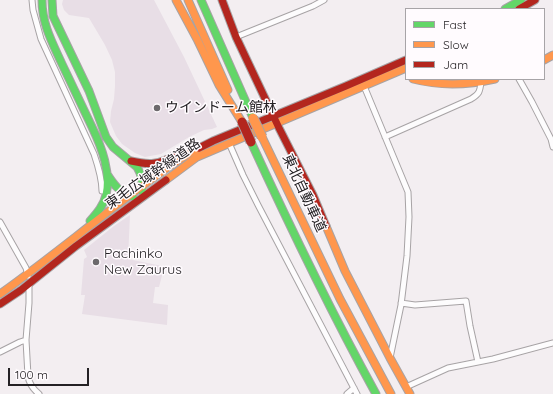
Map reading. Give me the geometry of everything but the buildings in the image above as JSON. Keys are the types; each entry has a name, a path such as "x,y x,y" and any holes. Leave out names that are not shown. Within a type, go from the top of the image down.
{"main road":[{"path":"42,0 45,26 96,136 104,156 107,174 106,195 101,206 72,240"},
{"path":"52,0 53,16 88,90 105,135 113,147 132,161 141,164 156,164 169,159 200,141 213,141"},
{"path":"176,0 219,84 242,122"},
{"name":"東北自動車道","path":"188,0 251,142 313,274 376,394"},
{"name":"東北自動車道","path":"201,0 253,118 303,225 357,333 391,394"},
{"path":"222,0 236,37 274,119 313,195 345,271 408,390"},
{"path":"507,8 521,0"},
{"path":"521,8 535,0"},
{"name":"東毛広域幹線道路","path":"0,294 29,278 76,246 197,157 229,143 274,119 404,66"},
{"name":"東毛広域幹線道路","path":"0,304 21,290 29,278 72,240 142,186 187,154 213,141 364,86 404,66"},
{"path":"417,80 442,83 481,82 490,80"},
{"path":"107,174 116,188 121,192 129,196 140,198 142,186 140,173 132,161"}],"street":[{"path":"32,0 41,39 94,154 98,165 102,191"},
{"path":"236,37 313,6 324,0"},
{"path":"520,80 553,146"},
{"path":"385,137 471,99 477,95 480,90 481,82"},
{"path":"364,86 408,192 409,217 407,256 401,303 390,358"},
{"path":"229,143 258,205 357,394"},
{"path":"0,222 26,268 29,278 29,303 26,340 28,380 39,394"},
{"path":"401,303 415,305 466,301 478,362"},
{"path":"0,352 26,340"},
{"path":"408,390 448,368 553,344"},
{"path":"347,394 354,388"}],"shaded area":[{"path":"63,0 154,0 184,57 217,127 204,130 189,137 161,154 145,157 135,153 122,144 116,136 110,122 115,86 115,72 112,60 89,18 69,15 64,10 62,4"},
{"path":"130,215 128,259 162,266 164,268 159,287 155,287 153,303 168,305 167,325 82,314 85,295 81,295 84,259 87,257 84,250"}],"traffic: fast":[{"path":"42,0 42,9 48,33 96,135 105,160 107,178 106,195 102,206 90,221"},
{"path":"52,0 53,16 89,91 106,137 113,147 137,167 142,181 142,191"},
{"path":"201,0 253,118"},
{"path":"507,8 521,0"},
{"path":"251,142 311,269 376,394"},
{"path":"107,174 118,188 124,193 133,197"}],"traffic: slow":[{"path":"176,0 219,85 242,122"},
{"path":"188,0 228,90"},
{"path":"545,59 553,55"},
{"path":"166,180 197,157 405,68"},
{"path":"418,80 444,84 475,83 490,80"},
{"path":"253,118 262,137"},
{"path":"262,137 340,299 391,394"},
{"path":"0,294 162,171 199,148"},
{"path":"326,226 345,271 410,394"}],"traffic: jam":[{"path":"222,0 236,37 279,128 313,195 326,226"},
{"path":"521,8 535,0"},
{"path":"199,148 405,60"},
{"path":"242,122 251,142"},
{"path":"131,161 154,163 164,161 175,155"},
{"path":"0,304 21,290 76,246 166,180"}],"place":[{"name":"ウインドーム館林","path":"157,108"},
{"name":"Pachinko New Zaurus","path":"96,262"}]}
